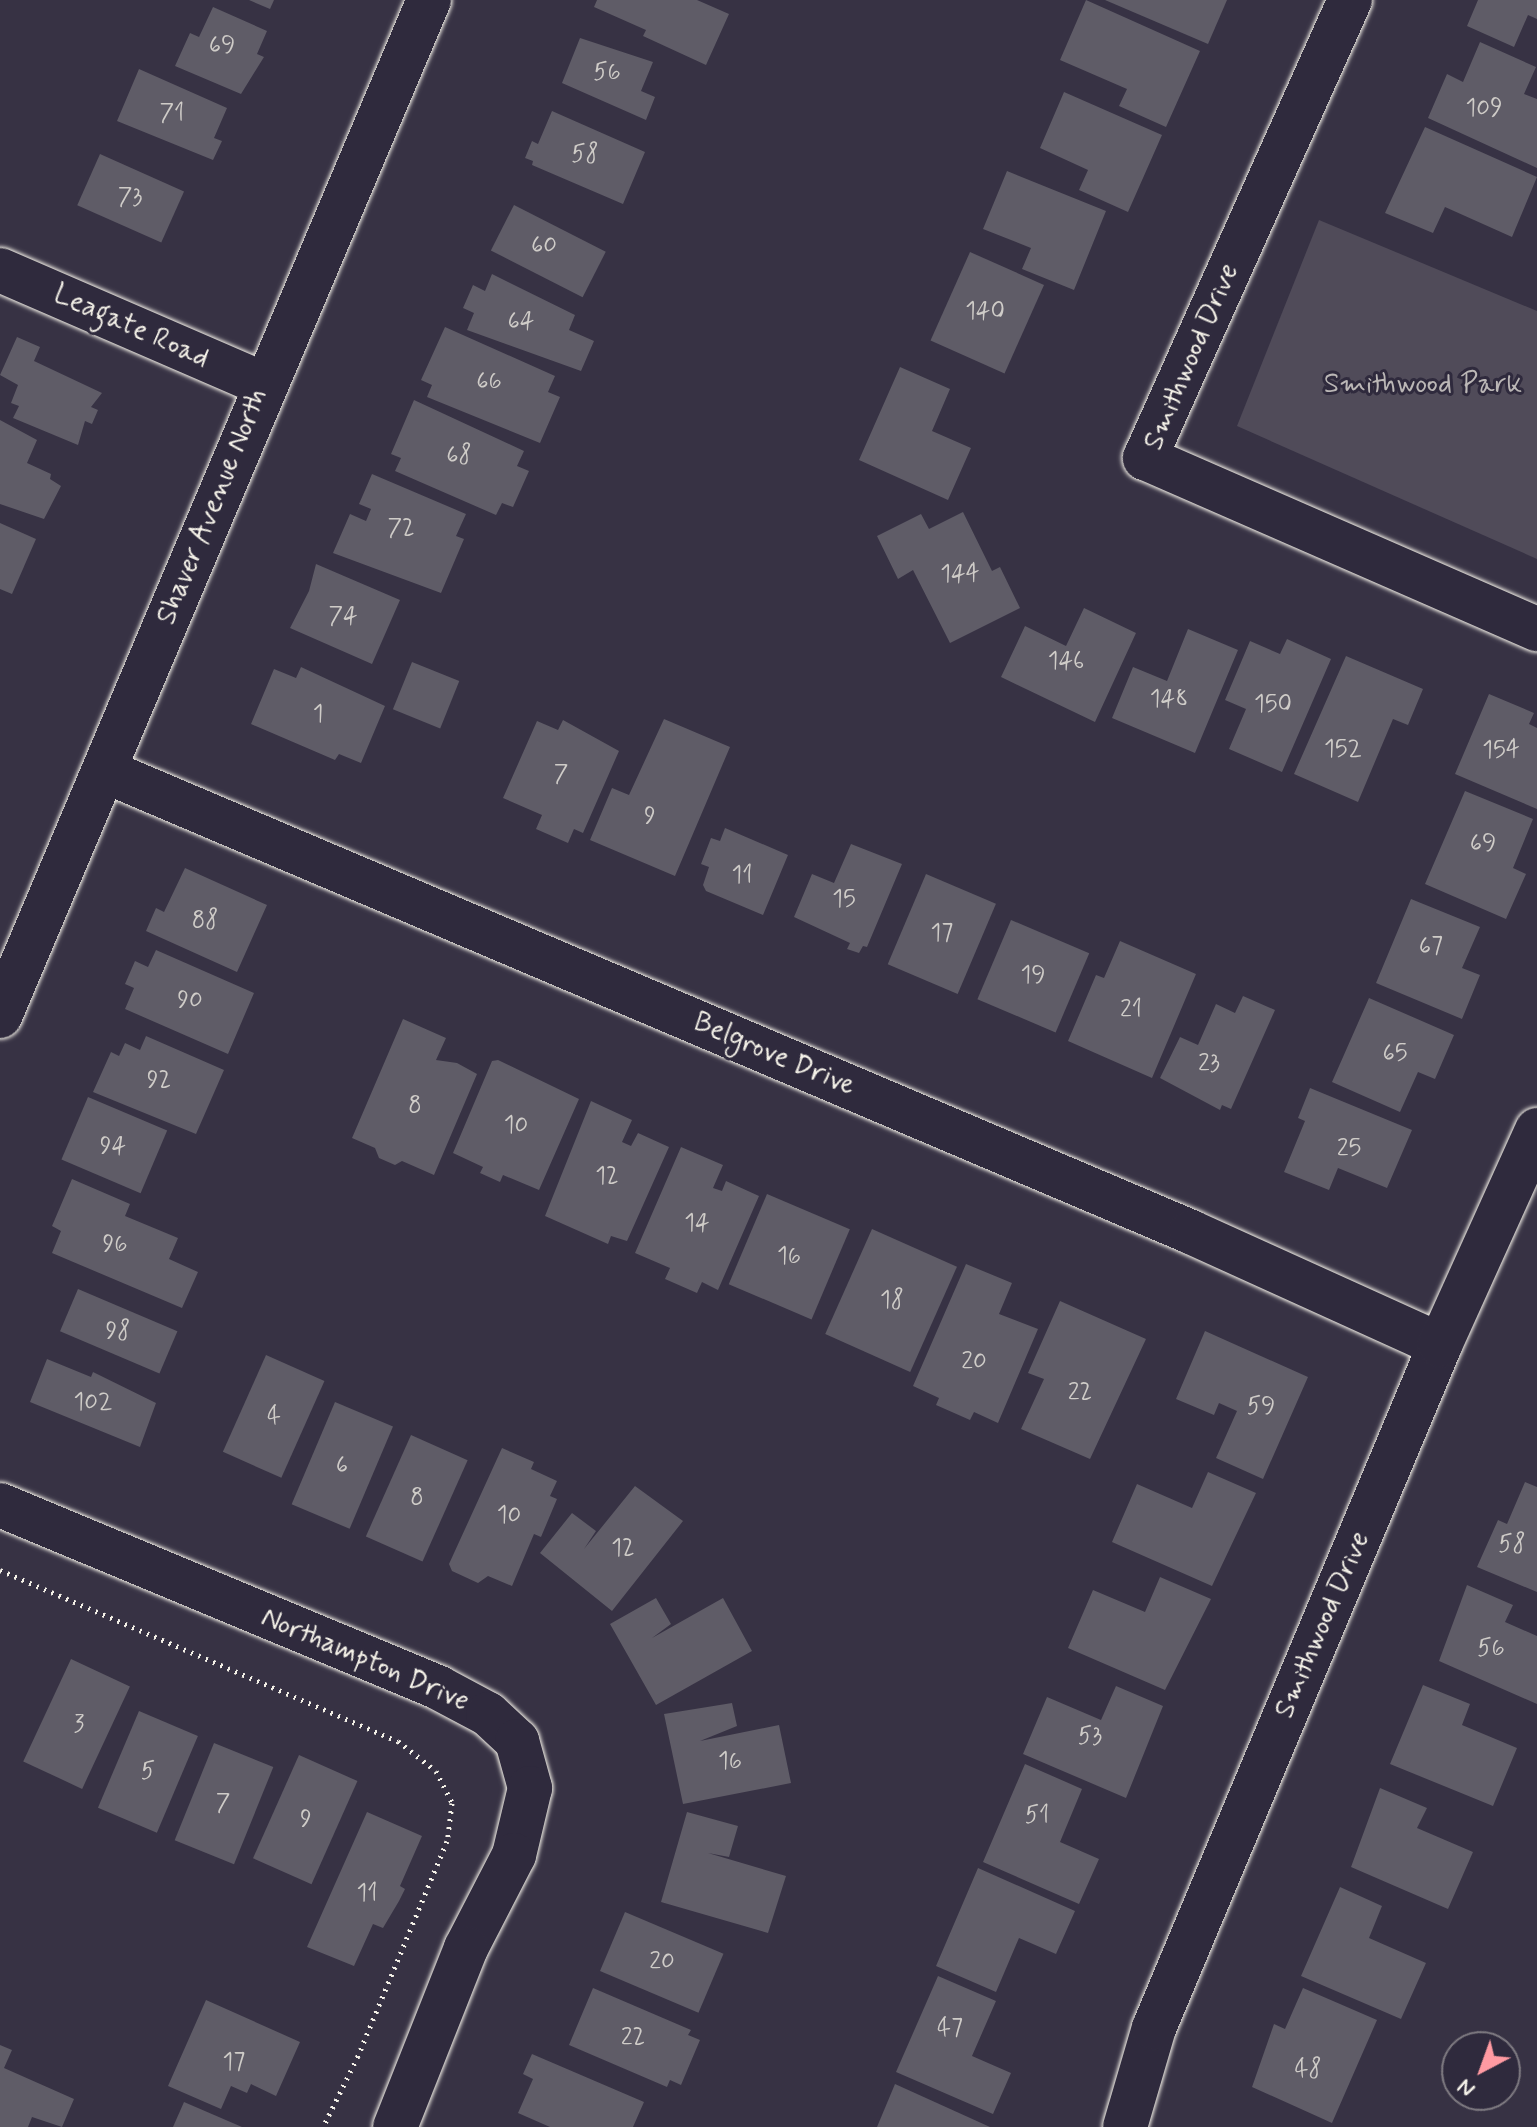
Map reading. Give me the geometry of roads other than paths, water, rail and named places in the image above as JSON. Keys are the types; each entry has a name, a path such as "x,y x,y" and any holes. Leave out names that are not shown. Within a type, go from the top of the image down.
{"street":[{"name":"Shaver Avenue North","path":"0,1016 105,771 263,384 429,0"},
{"name":"Smithwood Drive","path":"1350,0 1145,458 1537,629"},
{"name":"Leagate Road","path":"0,270 263,384"},
{"name":"Belgrove Drive","path":"105,771 1191,1232 1440,1345"},
{"name":"Smithwood Drive","path":"1125,2127 1154,2028 1440,1345 1537,1130"},
{"name":"Northampton Drive","path":"0,1505 439,1688 488,1714 517,1741 530,1788 514,1855 466,1948 395,2127"}],"park label":[{"name":"Smithwood Park","path":"1423,385"}]}
